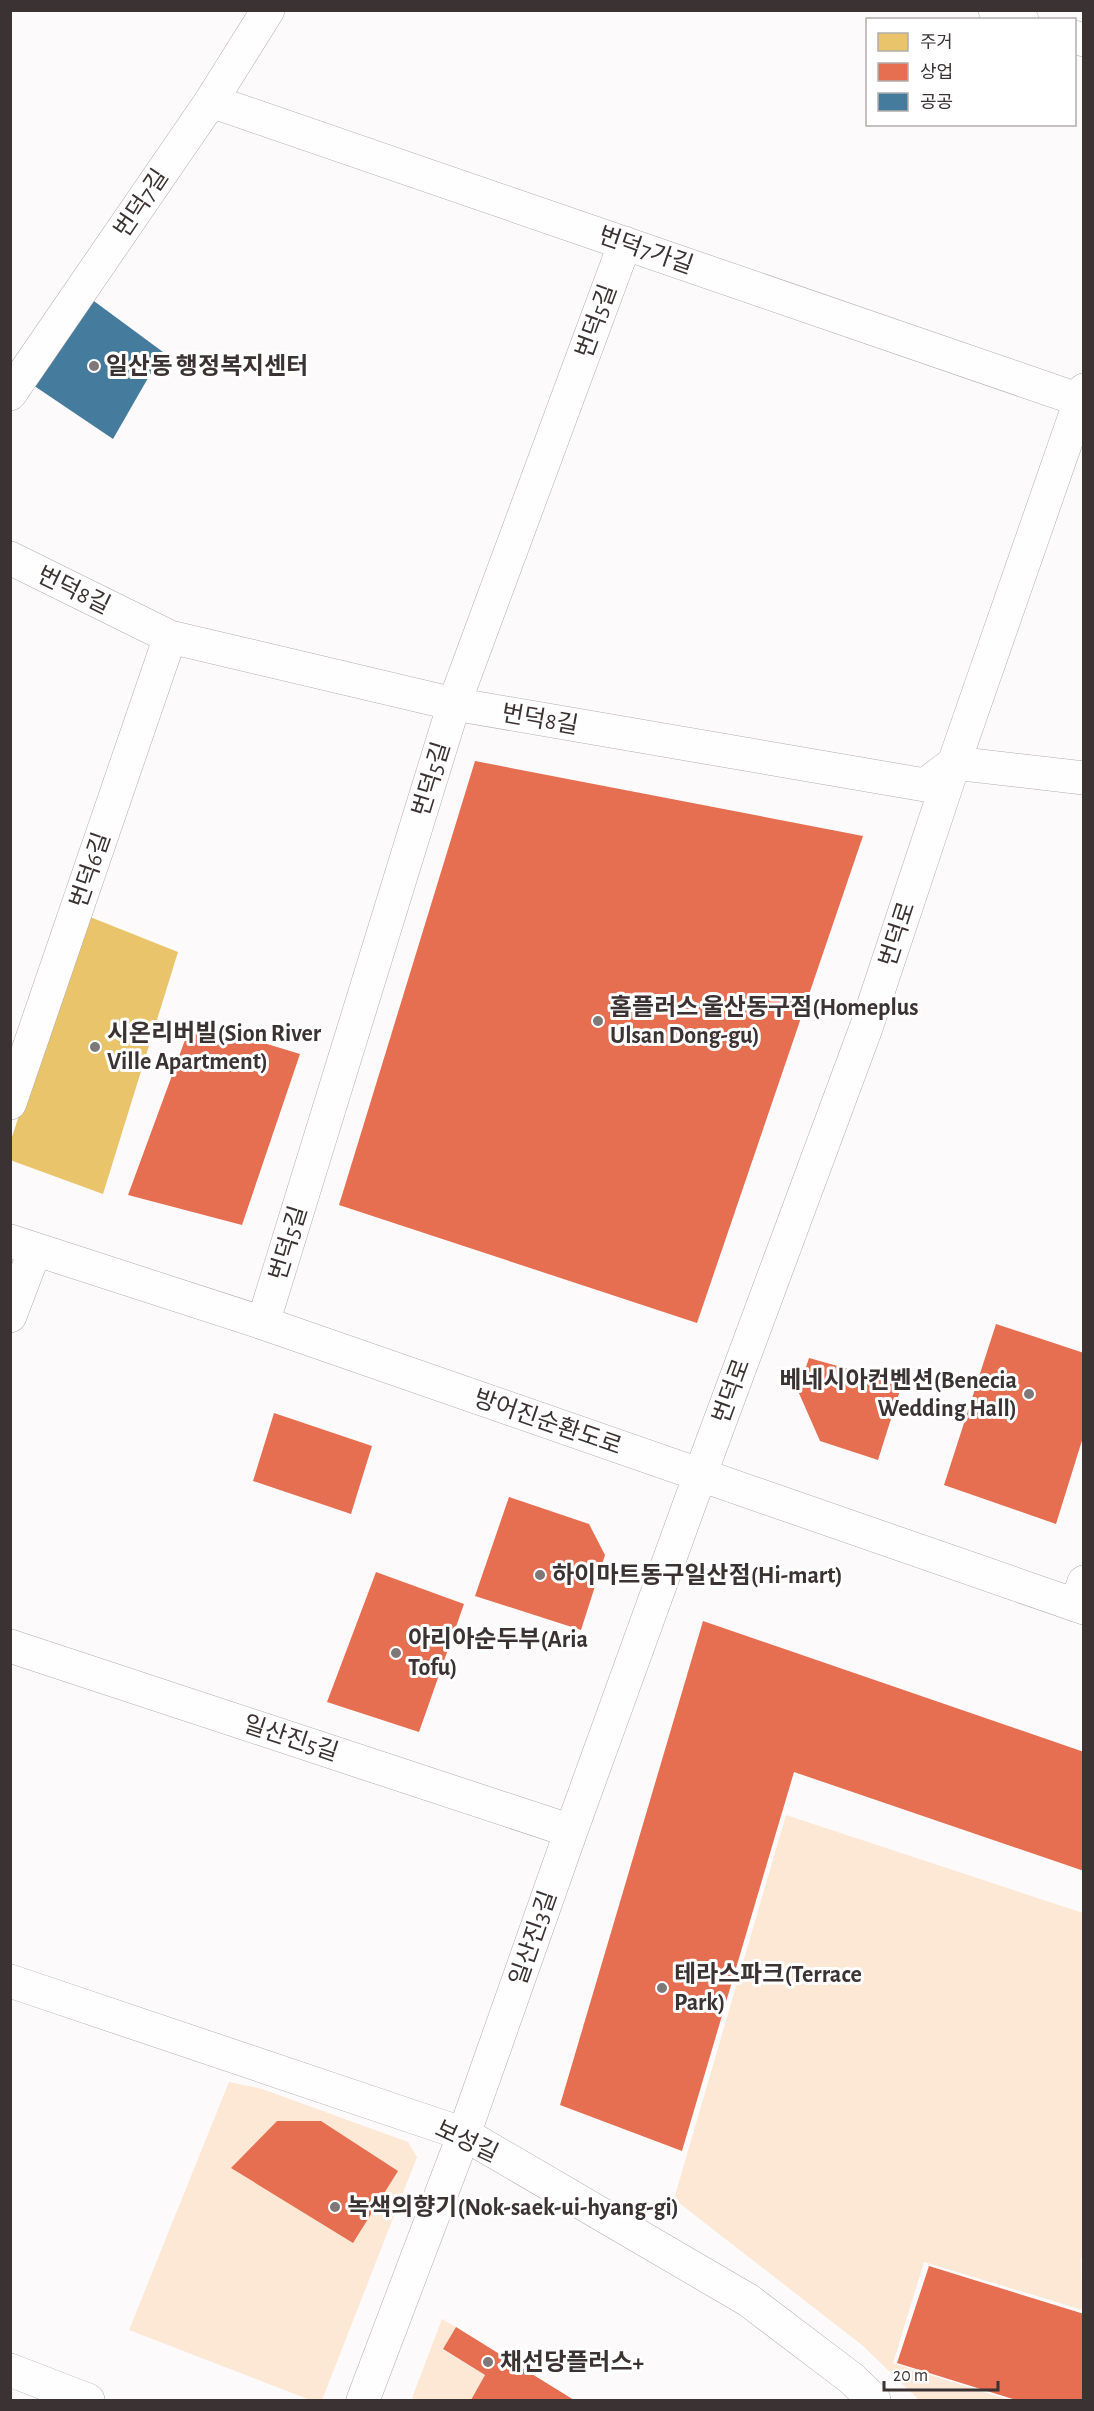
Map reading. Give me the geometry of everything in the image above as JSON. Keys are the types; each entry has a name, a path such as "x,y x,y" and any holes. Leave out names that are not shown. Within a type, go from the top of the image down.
{"street":[{"name":"번덕7길","path":"10,394 211,101 268,10"},
{"path":"995,10 1017,18"},
{"name":"번덕7가길","path":"211,101 625,243 1082,395"},
{"name":"번덕5길","path":"263,1323 454,704 625,243"},
{"name":"번덕로","path":"700,1475 866,1028 954,763 1082,395"},
{"name":"번덕8길","path":"10,558 170,637 454,704 925,784 954,763"},
{"name":"번덕6길","path":"10,1103 170,637"},
{"path":"954,763 1083,778"},
{"path":"10,1316 23,1246"},
{"name":"방어진순환도로","path":"23,1246 263,1323 700,1475 1081,1599"},
{"name":"일산진3길","path":"363,2400 464,2134 700,1475"},
{"name":"일산진5길","path":"10,1646 571,1831"},
{"name":"보성길","path":"10,1981 464,2134 748,2300 851,2378 874,2400"},
{"path":"10,2370 88,2400"}],"shaded area":[{"path":"786,1815 1083,1913 1083,2259 1081,2258 1083,2310 924,2262 893,2363 1009,2400 919,2400 862,2345 674,2199"},
{"path":"229,2082 262,2089 408,2142 417,2157 322,2400 310,2400 129,2330"},
{"path":"442,2319 456,2327 443,2350 485,2375 471,2400 412,2398"}],"building: 주거":[{"name":"시온리버빌(Sion River Ville Apartment)","path":"85,915 178,952 103,1194 10,1160 10,1143"}],"building: 상업":[{"name":"홈플러스 울산동구점(Homeplus Ulsan Dong-gu)","path":"475,761 863,836 697,1323 339,1205"},
{"path":"192,1021 300,1054 242,1225 128,1195"},
{"name":"베네시아컨벤션(Benecia Wedding Hall)","path":"996,1324 1084,1353 1084,1434 1056,1524 944,1485"},
{"path":"809,1358 902,1384 878,1460 820,1441 798,1391"},
{"path":"274,1413 372,1446 351,1514 253,1481"},
{"name":"하이마트동구일산점(Hi-mart)","path":"509,1497 589,1524 605,1555 581,1630 475,1596"},
{"name":"아리아순두부(Aria Tofu)","path":"376,1572 464,1604 419,1732 327,1702"},
{"name":"테라스파크(Terrace Park)","path":"703,1621 1084,1752 1084,1871 794,1772 682,2151 560,2105"},
{"name":"녹색의향기(Nok-saek-ui-hyang-gi)","path":"277,2121 321,2121 398,2171 353,2243 231,2168"},
{"path":"929,2266 1084,2314 1084,2400 1016,2400 897,2363"},
{"name":"채선당플러스+","path":"456,2327 574,2400 471,2400 485,2375 443,2349"}],"building: 공공":[{"name":"일산동 행정복지센터","path":"83,293 163,352 113,439 24,379"}],"place":[{"name":"일산동 행정복지센터","path":"94,366"},
{"name":"홈플러스 울산동구점(Homeplus Ulsan Dong-gu)","path":"598,1021"},
{"name":"시온리버빌(Sion River Ville Apartment)","path":"95,1047"},
{"name":"베네시아컨벤션(Benecia Wedding Hall)","path":"1029,1394"},
{"name":"하이마트동구일산점(Hi-mart)","path":"540,1575"},
{"name":"아리아순두부(Aria Tofu)","path":"396,1653"},
{"name":"테라스파크(Terrace Park)","path":"662,1988"},
{"name":"녹색의향기(Nok-saek-ui-hyang-gi)","path":"335,2207"},
{"name":"채선당플러스+","path":"488,2362"}]}
